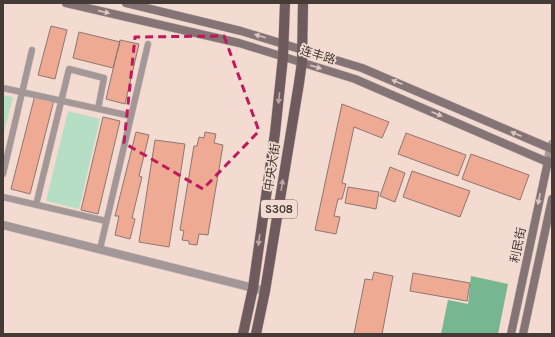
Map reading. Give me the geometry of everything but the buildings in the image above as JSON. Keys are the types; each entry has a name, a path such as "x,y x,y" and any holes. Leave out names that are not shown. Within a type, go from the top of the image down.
{"main road":[{"name":"中央大街","path":"243,334 252,288 275,133 284,44 285,3"},
{"name":"中央大街","path":"256,334 265,291 302,62 303,3"}],"street":[{"name":"连丰路","path":"66,3 239,43 355,79 550,162"},
{"name":"连丰路","path":"126,3 241,31 362,68 551,147"},
{"path":"550,162 551,147"},
{"name":"利民街","path":"511,334 550,162"},
{"name":"利民街","path":"523,334 552,199"},
{"path":"3,225 265,291"}],"lane":[{"path":"100,249 148,44"},
{"path":"3,174 32,50"},
{"path":"36,205 69,69 104,78 98,109"},
{"path":"3,88 130,116"},
{"path":"3,197 106,221"}],"highlighted area":[{"path":"224,36 259,131 203,189 124,143 135,37"}],"green space":[{"path":"3,95 13,97 3,136"},
{"path":"68,111 100,119 79,209 46,201"},
{"path":"471,276 508,284 498,334 441,334 448,300 468,304"}]}
